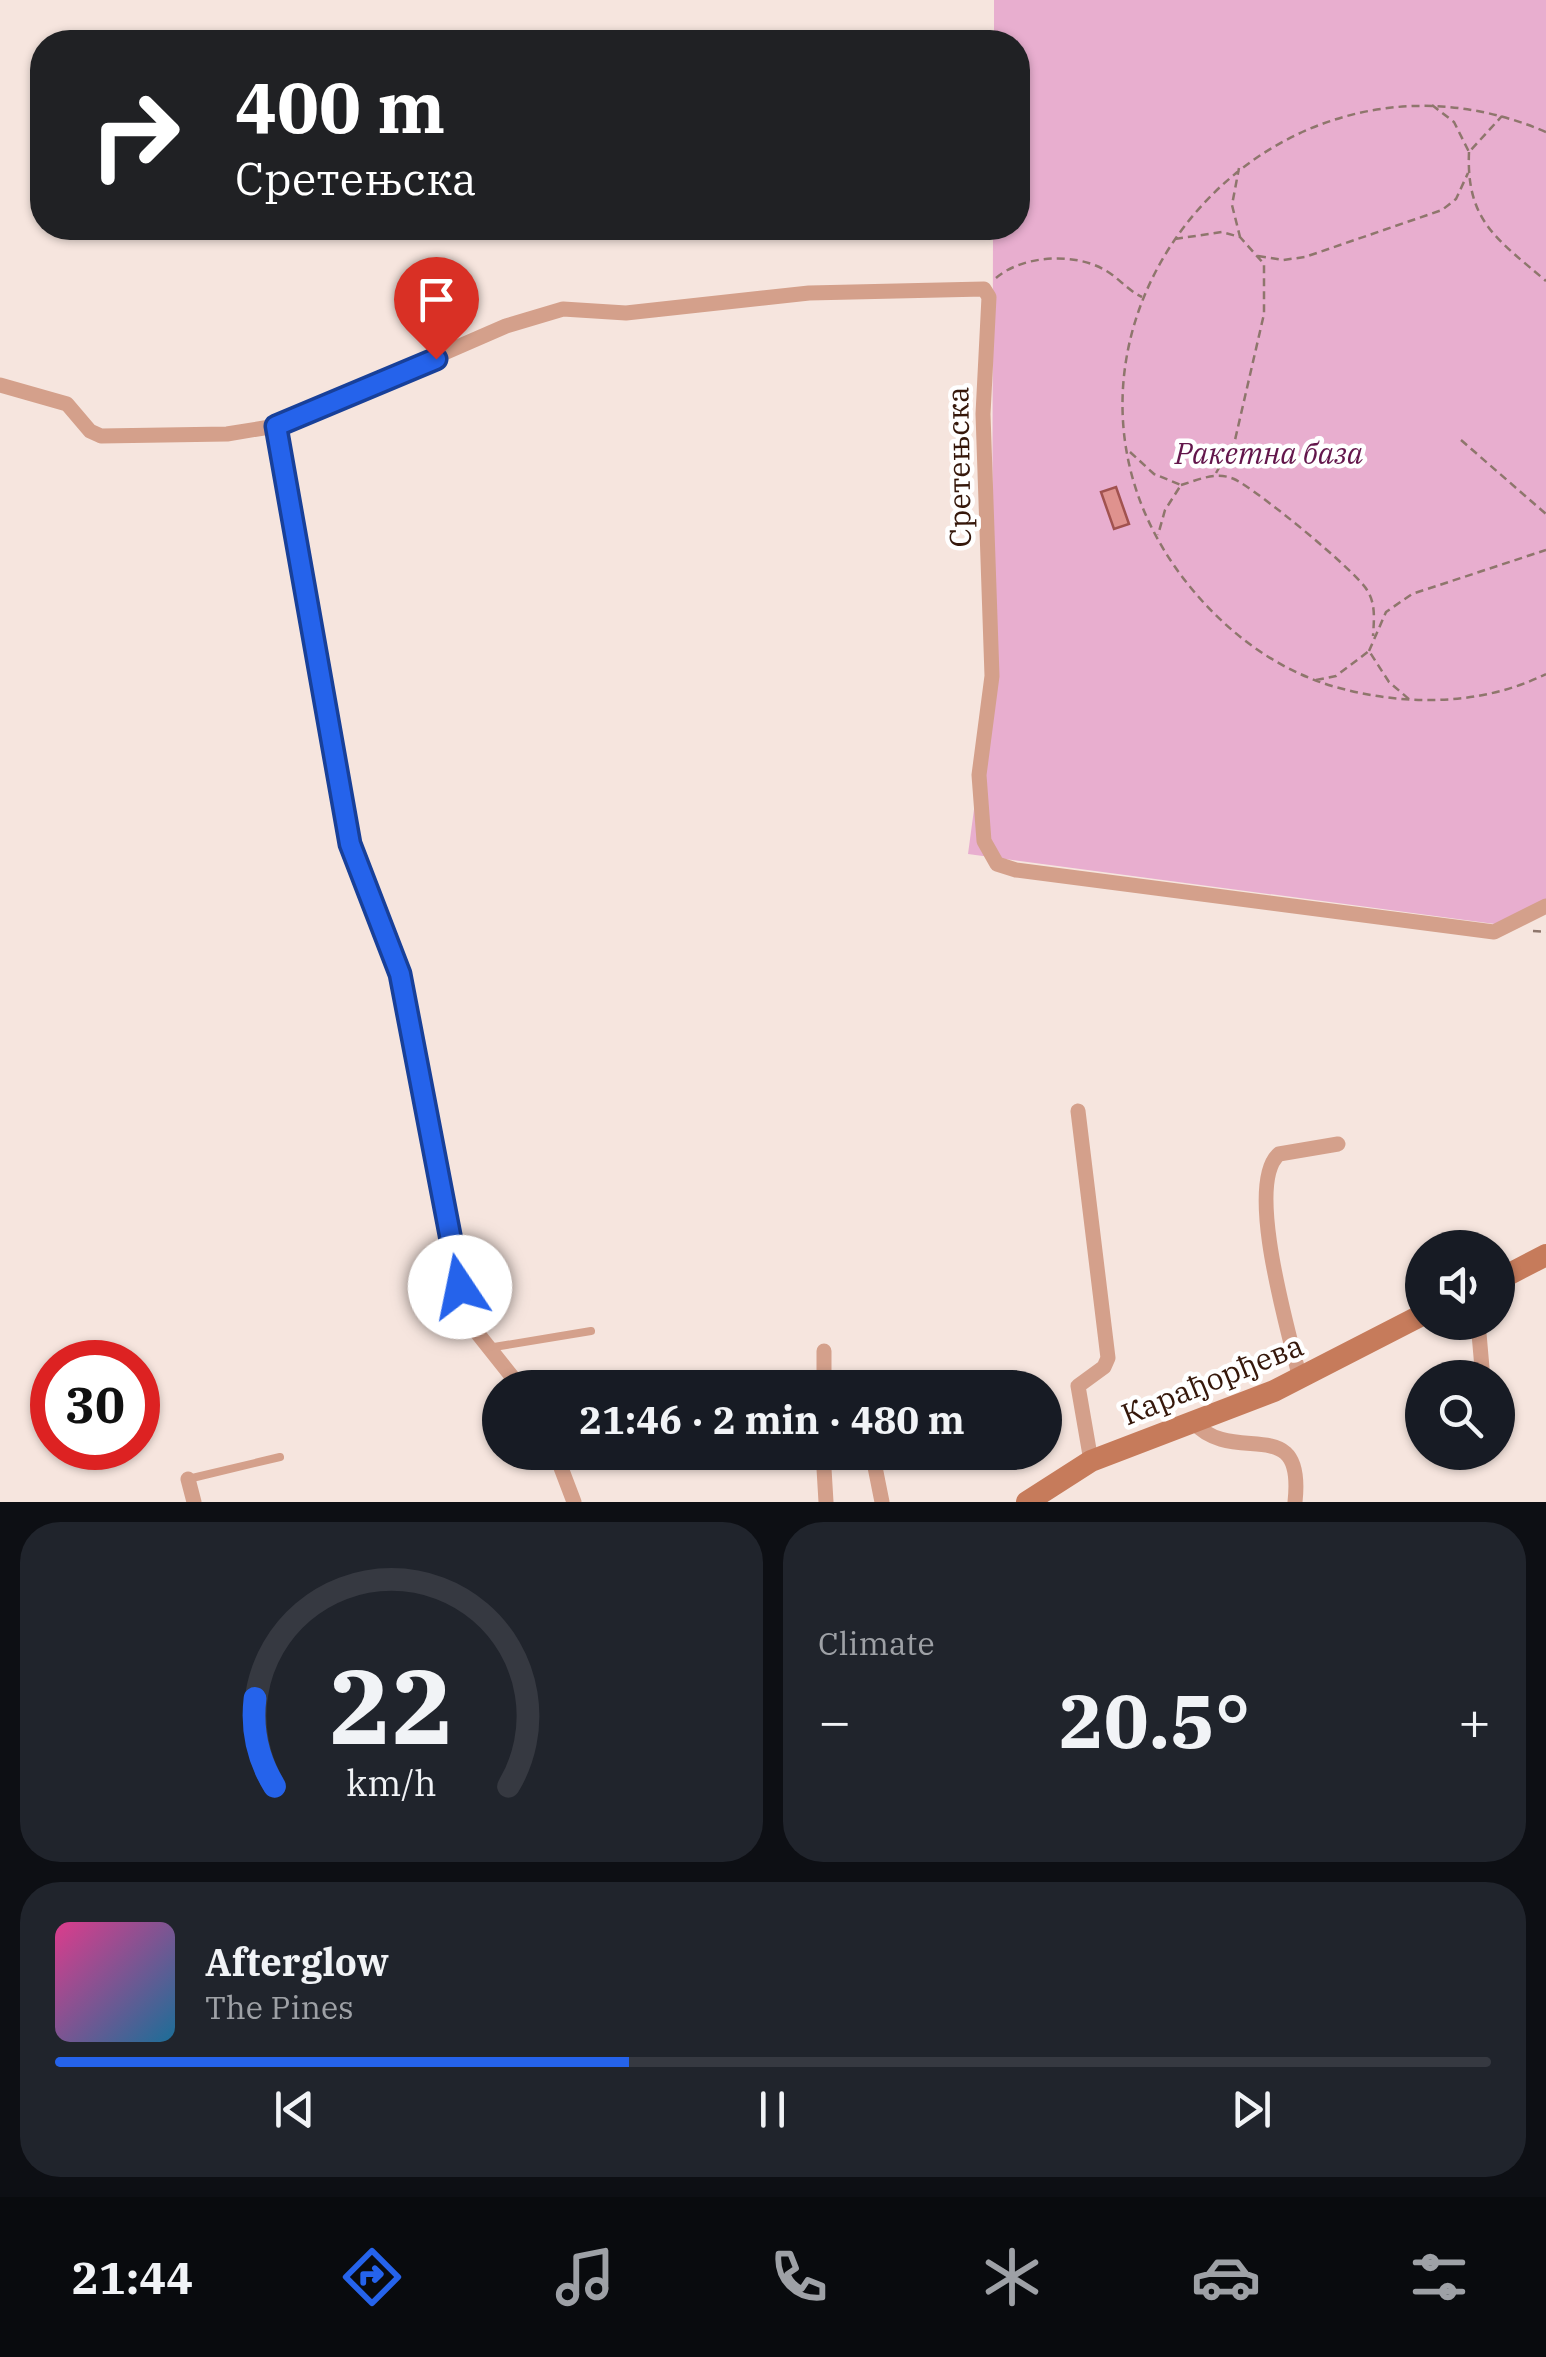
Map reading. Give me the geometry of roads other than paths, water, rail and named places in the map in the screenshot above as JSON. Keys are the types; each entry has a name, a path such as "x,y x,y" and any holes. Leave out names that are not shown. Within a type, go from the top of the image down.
{"street":[{"name":"Сретењска","path":"276,426 506,326 563,309 626,313 809,293 984,289 990,298 984,414 992,676 979,775 984,841 997,864 1016,870 1494,932 1546,906"},
{"path":"0,386 67,404 90,431 101,436 227,434 276,426 350,844 400,974 466,1320 506,1370"},
{"path":"1078,1111 1108,1358 1104,1367 1078,1386 1091,1461"},
{"path":"1300,1379 1269,1234 1269,1169 1279,1154 1338,1144"},
{"path":"1515,1272 1546,1256"},
{"name":"Карађорђева","path":"1026,1502 1091,1461 1300,1379 1405,1324"},
{"path":"824,1351 824,1370"},
{"path":"1194,1422 1215,1439 1274,1448 1289,1455 1298,1472 1294,1502"},
{"path":"562,1470 574,1502"},
{"path":"825,1470 826,1502"},
{"path":"876,1470 882,1502"},
{"path":"188,1479 194,1502"}],"lane":[{"path":"488,1348 591,1331"},
{"path":"188,1479 280,1457"}],"park label":[{"name":"Ракетна база","path":"1269,452"}]}
